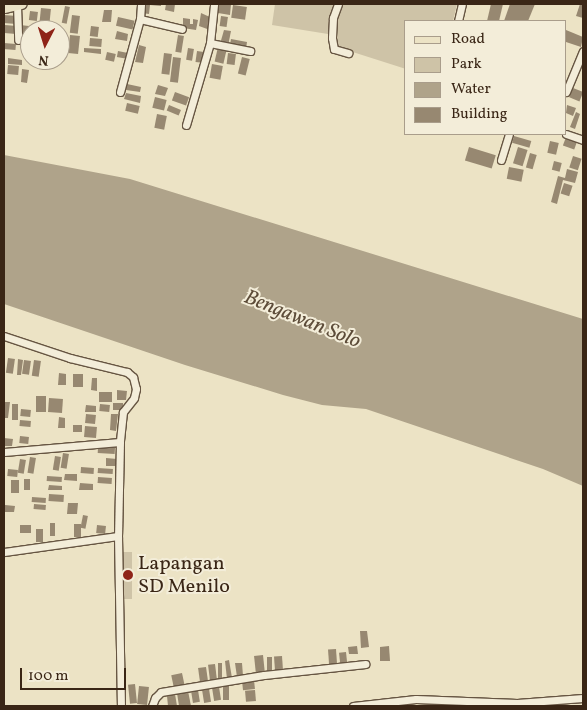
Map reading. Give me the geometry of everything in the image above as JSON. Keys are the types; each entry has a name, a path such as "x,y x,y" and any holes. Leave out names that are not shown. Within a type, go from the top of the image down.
{"main road":[{"path":"4,8 20,4"}],"street":[{"path":"18,40 20,4"},
{"path":"120,92 140,19 141,4"},
{"path":"186,125 210,43 214,4"},
{"path":"338,4 333,18 332,38 334,49 348,53"},
{"path":"458,20 462,4"},
{"path":"140,19 182,29"},
{"path":"210,43 250,50"},
{"path":"567,90 583,50"},
{"path":"567,134 583,140"},
{"path":"501,160 509,135"},
{"path":"4,336 70,358 127,372 133,377 136,389 134,398 123,412 120,442 118,536 121,706"},
{"path":"4,452 120,442"},
{"path":"4,552 118,536"},
{"path":"152,706 154,698 162,692 264,675 365,664"},
{"path":"353,706 416,699 516,703 583,698"}],"green space":[{"path":"275,4 334,4 328,34 272,25"},
{"path":"343,4 457,4 453,20 404,20 404,68 337,47 338,16"},
{"name":"Lapangan SD Menilo","path":"123,552 132,552 132,599 123,599"}],"water":[{"name":"Bengawan Solo","path":"4,155 130,179 583,319 583,486 543,469 366,409 322,405 283,395 185,365 4,304"}],"building":[{"path":"143,4 161,4 161,6 150,5 149,14 142,13"},
{"path":"166,4 175,4 174,12 165,10"},
{"path":"219,4 231,4 230,15 218,13"},
{"path":"491,4 503,4 499,20 487,20"},
{"path":"510,4 535,4 528,20 504,20"},
{"path":"580,4 583,4 583,18 576,16"},
{"path":"233,5 247,7 245,20 231,18"},
{"path":"65,6 70,7 67,20 62,20"},
{"path":"41,8 51,9 50,20 40,20"},
{"path":"104,10 112,10 111,22 102,22"},
{"path":"30,11 38,12 37,20 29,20"},
{"path":"201,13 212,18 210,30 199,26"},
{"path":"4,15 17,16 16,24 4,23"},
{"path":"72,15 80,16 78,34 70,33"},
{"path":"221,16 228,17 227,27 220,26"},
{"path":"118,17 135,21 133,30 116,26"},
{"path":"183,18 190,19 190,24 193,24 193,19 198,20 196,30 183,28"},
{"path":"5,25 17,26 16,34 4,33"},
{"path":"91,26 99,27 98,37 90,36"},
{"path":"224,30 231,31 228,46 220,44"},
{"path":"567,30 583,37 581,47 567,42"},
{"path":"117,31 128,34 127,41 115,39"},
{"path":"70,35 80,36 78,54 70,53"},
{"path":"178,35 184,36 181,53 175,52"},
{"path":"90,38 102,39 101,47 89,46"},
{"path":"231,39 247,42 246,49 230,45"},
{"path":"4,43 16,44 15,50 4,49"},
{"path":"139,45 146,47 143,63 135,62"},
{"path":"218,47 227,49 223,64 215,62"},
{"path":"84,48 101,49 101,54 84,52"},
{"path":"188,48 194,49 192,61 186,60"},
{"path":"118,51 128,53 127,59 117,57"},
{"path":"197,51 204,52 202,63 195,62"},
{"path":"107,52 116,54 114,62 105,60"},
{"path":"164,53 172,54 169,75 161,74"},
{"path":"228,53 236,54 235,65 227,64"},
{"path":"173,57 181,58 178,83 170,82"},
{"path":"242,57 250,59 246,75 238,73"},
{"path":"8,58 20,60 20,65 8,64"},
{"path":"212,64 223,66 220,80 210,78"},
{"path":"8,65 19,66 18,75 7,74"},
{"path":"22,70 29,70 27,83 21,82"},
{"path":"127,84 141,87 140,92 126,90"},
{"path":"158,85 168,88 165,96 155,94"},
{"path":"573,88 583,92 579,101 569,97"},
{"path":"175,92 189,97 186,106 172,100"},
{"path":"126,93 141,96 140,103 124,99"},
{"path":"155,97 167,100 164,111 152,108"},
{"path":"127,103 140,106 138,114 125,111"},
{"path":"169,105 181,110 179,116 167,111"},
{"path":"567,105 576,108 573,116 567,113"},
{"path":"576,112 580,114 575,129 570,127"},
{"path":"157,114 167,116 164,130 154,128"},
{"path":"514,136 531,141 529,148 512,143"},
{"path":"566,137 577,141 574,150 563,145"},
{"path":"550,141 559,143 556,155 547,153"},
{"path":"469,147 496,155 492,169 465,160"},
{"path":"518,147 528,150 523,166 513,163"},
{"path":"530,153 537,155 533,169 526,167"},
{"path":"573,156 582,159 578,170 569,167"},
{"path":"554,161 562,163 560,172 552,170"},
{"path":"509,167 524,170 521,182 507,179"},
{"path":"567,169 578,172 575,183 563,180 557,204 551,202 558,176 565,178"},
{"path":"564,183 573,186 569,196 561,193"},
{"path":"8,358 15,359 13,374 6,373"},
{"path":"18,359 23,360 21,375 17,375"},
{"path":"24,360 31,361 29,375 22,374"},
{"path":"34,360 41,361 39,377 32,376"},
{"path":"59,373 66,374 66,385 58,385"},
{"path":"73,374 83,374 83,387 73,387"},
{"path":"92,378 97,378 97,391 91,390"},
{"path":"117,390 127,391 126,400 117,400"},
{"path":"99,392 112,392 112,402 99,402"},
{"path":"36,396 46,396 46,412 36,412"},
{"path":"49,398 63,399 62,413 48,412"},
{"path":"4,402 10,402 8,418 4,418"},
{"path":"113,403 123,403 123,410 113,410"},
{"path":"12,404 18,404 18,420 12,420"},
{"path":"100,404 110,405 109,412 99,411"},
{"path":"86,405 96,406 96,412 85,412"},
{"path":"21,409 31,410 30,417 20,416"},
{"path":"86,414 96,415 95,424 85,423"},
{"path":"111,414 118,414 116,431 110,430"},
{"path":"59,417 65,418 65,428 58,428"},
{"path":"20,420 31,421 30,427 19,426"},
{"path":"73,425 82,425 82,432 73,432"},
{"path":"85,426 97,427 96,438 84,437"},
{"path":"20,436 29,437 28,444 19,443"},
{"path":"4,438 13,439 12,446 4,446"},
{"path":"98,447 115,448 115,454 98,453"},
{"path":"63,453 69,454 67,469 61,468"},
{"path":"55,456 61,457 59,471 53,470"},
{"path":"30,457 36,458 33,474 27,473"},
{"path":"106,458 117,459 116,466 106,466"},
{"path":"20,459 26,460 24,474 18,473"},
{"path":"81,467 94,468 94,474 81,473"},
{"path":"98,468 113,469 113,474 98,473"},
{"path":"8,469 18,470 17,477 7,476"},
{"path":"65,474 77,474 77,481 64,480"},
{"path":"47,476 62,477 62,482 47,481"},
{"path":"98,477 112,478 112,484 98,483"},
{"path":"24,479 30,479 30,490 24,490"},
{"path":"11,480 19,480 19,493 11,493"},
{"path":"80,483 93,484 93,490 79,490"},
{"path":"49,485 62,486 62,490 48,490"},
{"path":"49,494 64,495 63,502 49,501"},
{"path":"32,497 46,498 46,503 32,502"},
{"path":"68,503 78,503 77,514 67,514"},
{"path":"34,504 46,505 46,510 34,509"},
{"path":"5,505 15,506 14,512 5,512"},
{"path":"83,515 88,516 85,529 81,528"},
{"path":"50,523 55,523 55,536 50,536"},
{"path":"74,524 81,524 81,537 74,537"},
{"path":"20,525 31,525 31,533 20,533"},
{"path":"97,525 106,526 105,534 96,533"},
{"path":"36,529 43,529 43,542 36,542"},
{"path":"360,631 367,631 369,647 361,648"},
{"path":"357,646 358,654 349,654 348,647"},
{"path":"389,646 390,661 380,661 380,647"},
{"path":"336,649 337,664 329,665 328,650"},
{"path":"346,652 347,662 340,663 339,653"},
{"path":"263,655 265,673 256,674 254,656"},
{"path":"282,656 283,670 275,671 274,657"},
{"path":"267,657 272,657 272,671 267,671"},
{"path":"229,660 232,678 227,679 225,661"},
{"path":"218,663 222,663 222,679 218,679"},
{"path":"235,663 242,663 243,676 237,677"},
{"path":"215,664 217,680 210,681 208,665"},
{"path":"206,667 208,682 200,683 198,668"},
{"path":"182,673 185,687 174,689 171,675"},
{"path":"254,680 255,689 243,690 242,681"},
{"path":"135,684 137,703 130,704 128,685"},
{"path":"139,686 149,687 147,705 137,704"},
{"path":"223,686 229,686 229,700 223,700"},
{"path":"219,687 221,700 214,701 212,688"},
{"path":"209,689 211,702 204,703 202,690"},
{"path":"198,690 200,702 193,703 191,691"},
{"path":"255,690 256,701 246,702 245,691"},
{"path":"188,691 191,706 179,706 177,693"},
{"path":"175,694 177,706 168,706 167,696"}],"place":[{"name":"Lapangan SD Menilo","path":"128,575"}]}
